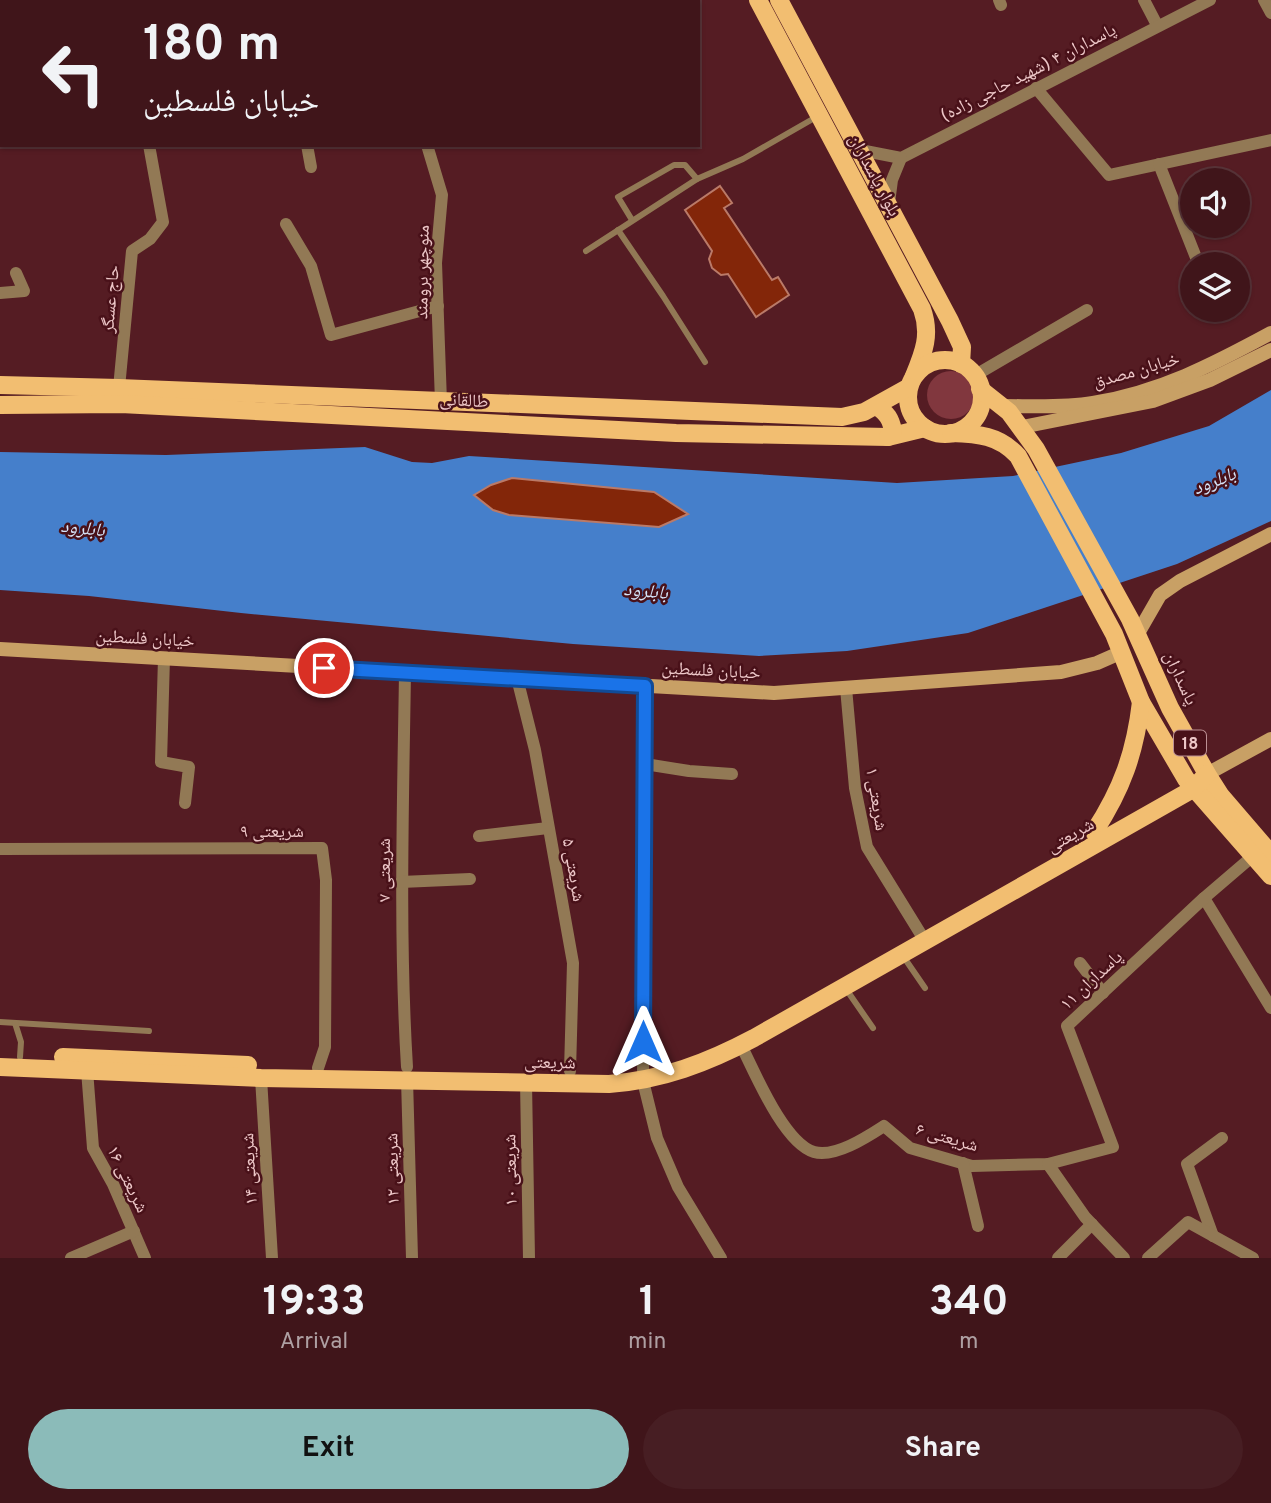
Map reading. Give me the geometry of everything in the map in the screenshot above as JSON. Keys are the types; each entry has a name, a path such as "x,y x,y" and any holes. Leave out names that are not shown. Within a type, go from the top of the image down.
{"main road":[{"name":"بلوار پاسداران","path":"758,0 925,317 927,341 912,381"},
{"name":"بلوار پاسداران","path":"779,0 889,203 958,338 972,376"},
{"name":"خیابان مصدق","path":"1002,406 1094,403 1152,389 1204,369 1271,332"},
{"name":"خیابان مصدق","path":"1022,427 1153,401 1210,380 1271,350"},
{"path":"1122,652 1018,456 990,436 936,432 925,428 911,410 908,399 912,381 923,367 950,360 972,376 1022,427 1134,627 1160,596 1180,581 1271,534"},
{"path":"951,433 966,427 981,405 972,376"},
{"name":"طالقانی","path":"0,385 842,416 864,412 876,406 912,381"},
{"name":"طالقانی","path":"0,405 121,404 676,433 888,437 925,428"},
{"path":"876,406 885,412 891,421 893,431 888,437"},
{"name":"پاسداران","path":"1134,627 1170,708 1207,774 1221,796 1271,855"},
{"name":"خیابان فلسطین","path":"0,649 774,693 1061,672 1097,663 1122,652"},
{"name":"18","path":"1122,652 1141,702 1189,784 1271,876"},
{"path":"1094,832 1114,802 1131,758 1141,702"},
{"path":"1189,784 1271,739"},
{"name":"شریعتی","path":"0,1067 261,1077 570,1071 643,1075 736,1035 921,937 1189,784"},
{"name":"شریعتی","path":"0,1056 318,1068 526,1082 609,1084 698,1064 741,1045 902,954 921,937 1094,832 1189,784"}],"street":[{"path":"1144,0 1157,25"},
{"name":"پاسداران ۴ (شهید حاجی زاده)","path":"901,158 1210,0"},
{"path":"1264,0 1271,13"},
{"path":"1036,88 1109,175 1271,140"},
{"name":"حاج عسگر","path":"119,388 131,251 150,239 163,222 149,147"},
{"name":"منوچهر برومند","path":"428,147 442,195 436,263 441,402"},
{"path":"308,148 311,167"},
{"path":"860,150 901,158 892,180 889,203"},
{"path":"1159,164 1194,252"},
{"path":"286,224 311,266 331,335 438,306"},
{"path":"0,293 24,291 16,273"},
{"path":"972,376 1087,310"},
{"path":"164,658 161,762 189,767 185,803"},
{"name":"شریعتی ۷","path":"405,673 401,882 407,1073"},
{"name":"شریعتی ۵","path":"517,678 535,750 573,963 570,1071"},
{"path":"645,686 643,1075 657,1138 673,1175 721,1258"},
{"name":"شریعتی ۱","path":"846,688 855,788 867,847 921,937"},
{"path":"645,764 732,774"},
{"path":"479,836 548,828"},
{"name":"شریعتی ۹","path":"0,849 322,848 326,880 325,1047 318,1068"},
{"name":"پاسداران ۱۱","path":"1048,1164 1113,1147 1067,1026 1253,856"},
{"path":"401,882 470,878"},
{"path":"1204,898 1271,1008"},
{"path":"1080,963 1103,993"},
{"name":"شریعتی ۶","path":"741,1045 772,1108 799,1145 816,1153 851,1147 884,1126 910,1148 972,1166 1048,1164"},
{"name":"شریعتی ۱۶","path":"87,1070 93,1148 113,1184 145,1258"},
{"name":"شریعتی ۱۲","path":"407,1073 412,1258"},
{"name":"شریعتی ۱۴","path":"261,1077 272,1258"},
{"name":"شریعتی ۱۰","path":"526,1082 528,1258"},
{"path":"1213,1236 1188,1164 1222,1138"},
{"path":"963,1163 978,1226"},
{"path":"1048,1164 1092,1224 1125,1258"},
{"path":"1148,1258 1188,1223 1253,1258"},
{"path":"1058,1258 1092,1224"},
{"path":"71,1258 134,1231"}],"lane":[{"path":"586,251 698,178 743,159 820,115"},
{"path":"632,220 618,197 674,165 685,165 698,178"},
{"path":"618,230 705,362"},
{"path":"902,954 925,988"},
{"path":"844,987 873,1028"},
{"path":"0,1022 149,1031"},
{"path":"15,1023 21,1042 20,1057"}],"shaded area":[{"path":"951,371 968,378 975,395 968,412 951,419 934,412 927,395 934,378"}],"water":[{"name":"بابلرود","path":"1271,390 1271,521 1177,564 968,633 847,651 759,656 573,644 89,596 0,590 0,452 166,455 365,447 412,462 432,463 469,456 897,483 1013,476 1121,453 1209,426"}],"building":[{"path":"720,186 732,203 724,208 772,280 778,277 789,295 756,317 728,274 721,275 712,268 709,259 712,251 685,210"},
{"path":"512,478 654,492 688,514 659,527 509,515 493,510 474,495 491,485"}],"route":[{"path":"324,668 645,686 643,1042"}]}
